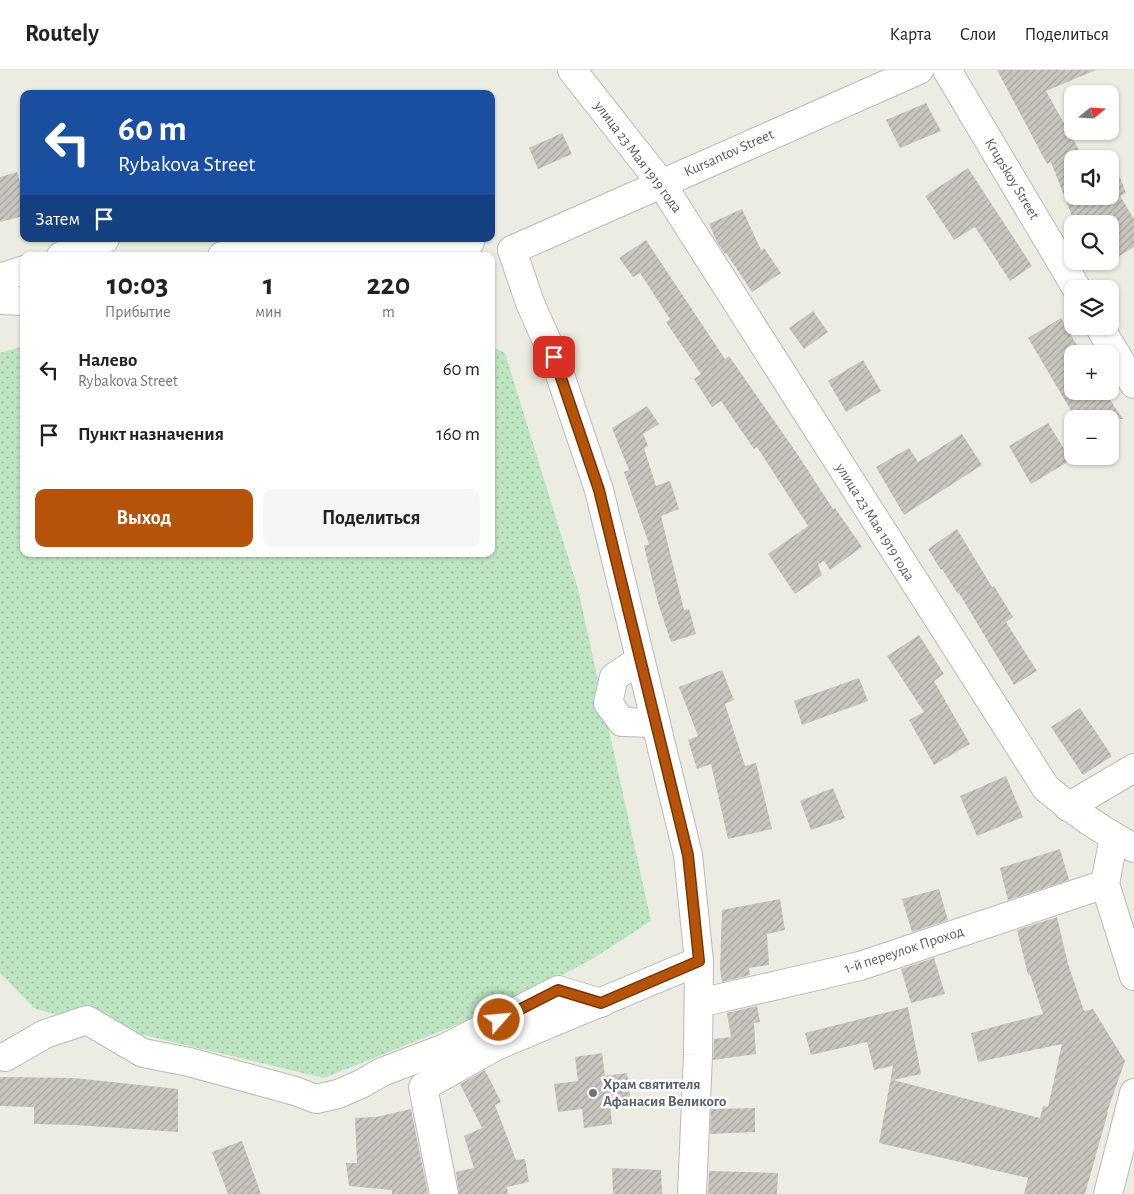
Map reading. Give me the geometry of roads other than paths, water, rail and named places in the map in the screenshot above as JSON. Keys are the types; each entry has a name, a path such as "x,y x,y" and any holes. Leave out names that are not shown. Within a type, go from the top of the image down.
{"street":[{"name":"улица 23 Мая 1919 года","path":"572,70 661,183 1046,788 1068,807 1124,842 1105,884 1134,976"},
{"name":"Kursantov Street","path":"512,250 919,70"},
{"name":"Krupskoy Street","path":"947,70 1072,280"},
{"path":"71,252 97,242"},
{"path":"219,250 300,242 387,252"},
{"path":"401,252 456,242"},
{"path":"476,242 512,250 530,303 554,357 599,490 688,855 699,961 698,1055 692,1194"},
{"path":"0,278 20,271"},
{"path":"0,300 20,301"},
{"path":"1105,335 1134,384"},
{"path":"640,660 614,677 608,703 622,722 656,723"},
{"path":"1068,807 1134,768"},
{"name":"1-й переулок Проход","path":"699,1003 860,966 1105,884"},
{"path":"444,1194 423,1087 496,1046 699,961"},
{"path":"5,1057 45,1034 87,1020 143,1052 189,1062 295,1091 316,1099 338,1094 389,1068 445,1048 558,990 601,1003"},
{"path":"1108,1194 1134,1093"}],"place":[{"name":"Храм святителя Афанасия Великого","path":"593,1093"}]}
